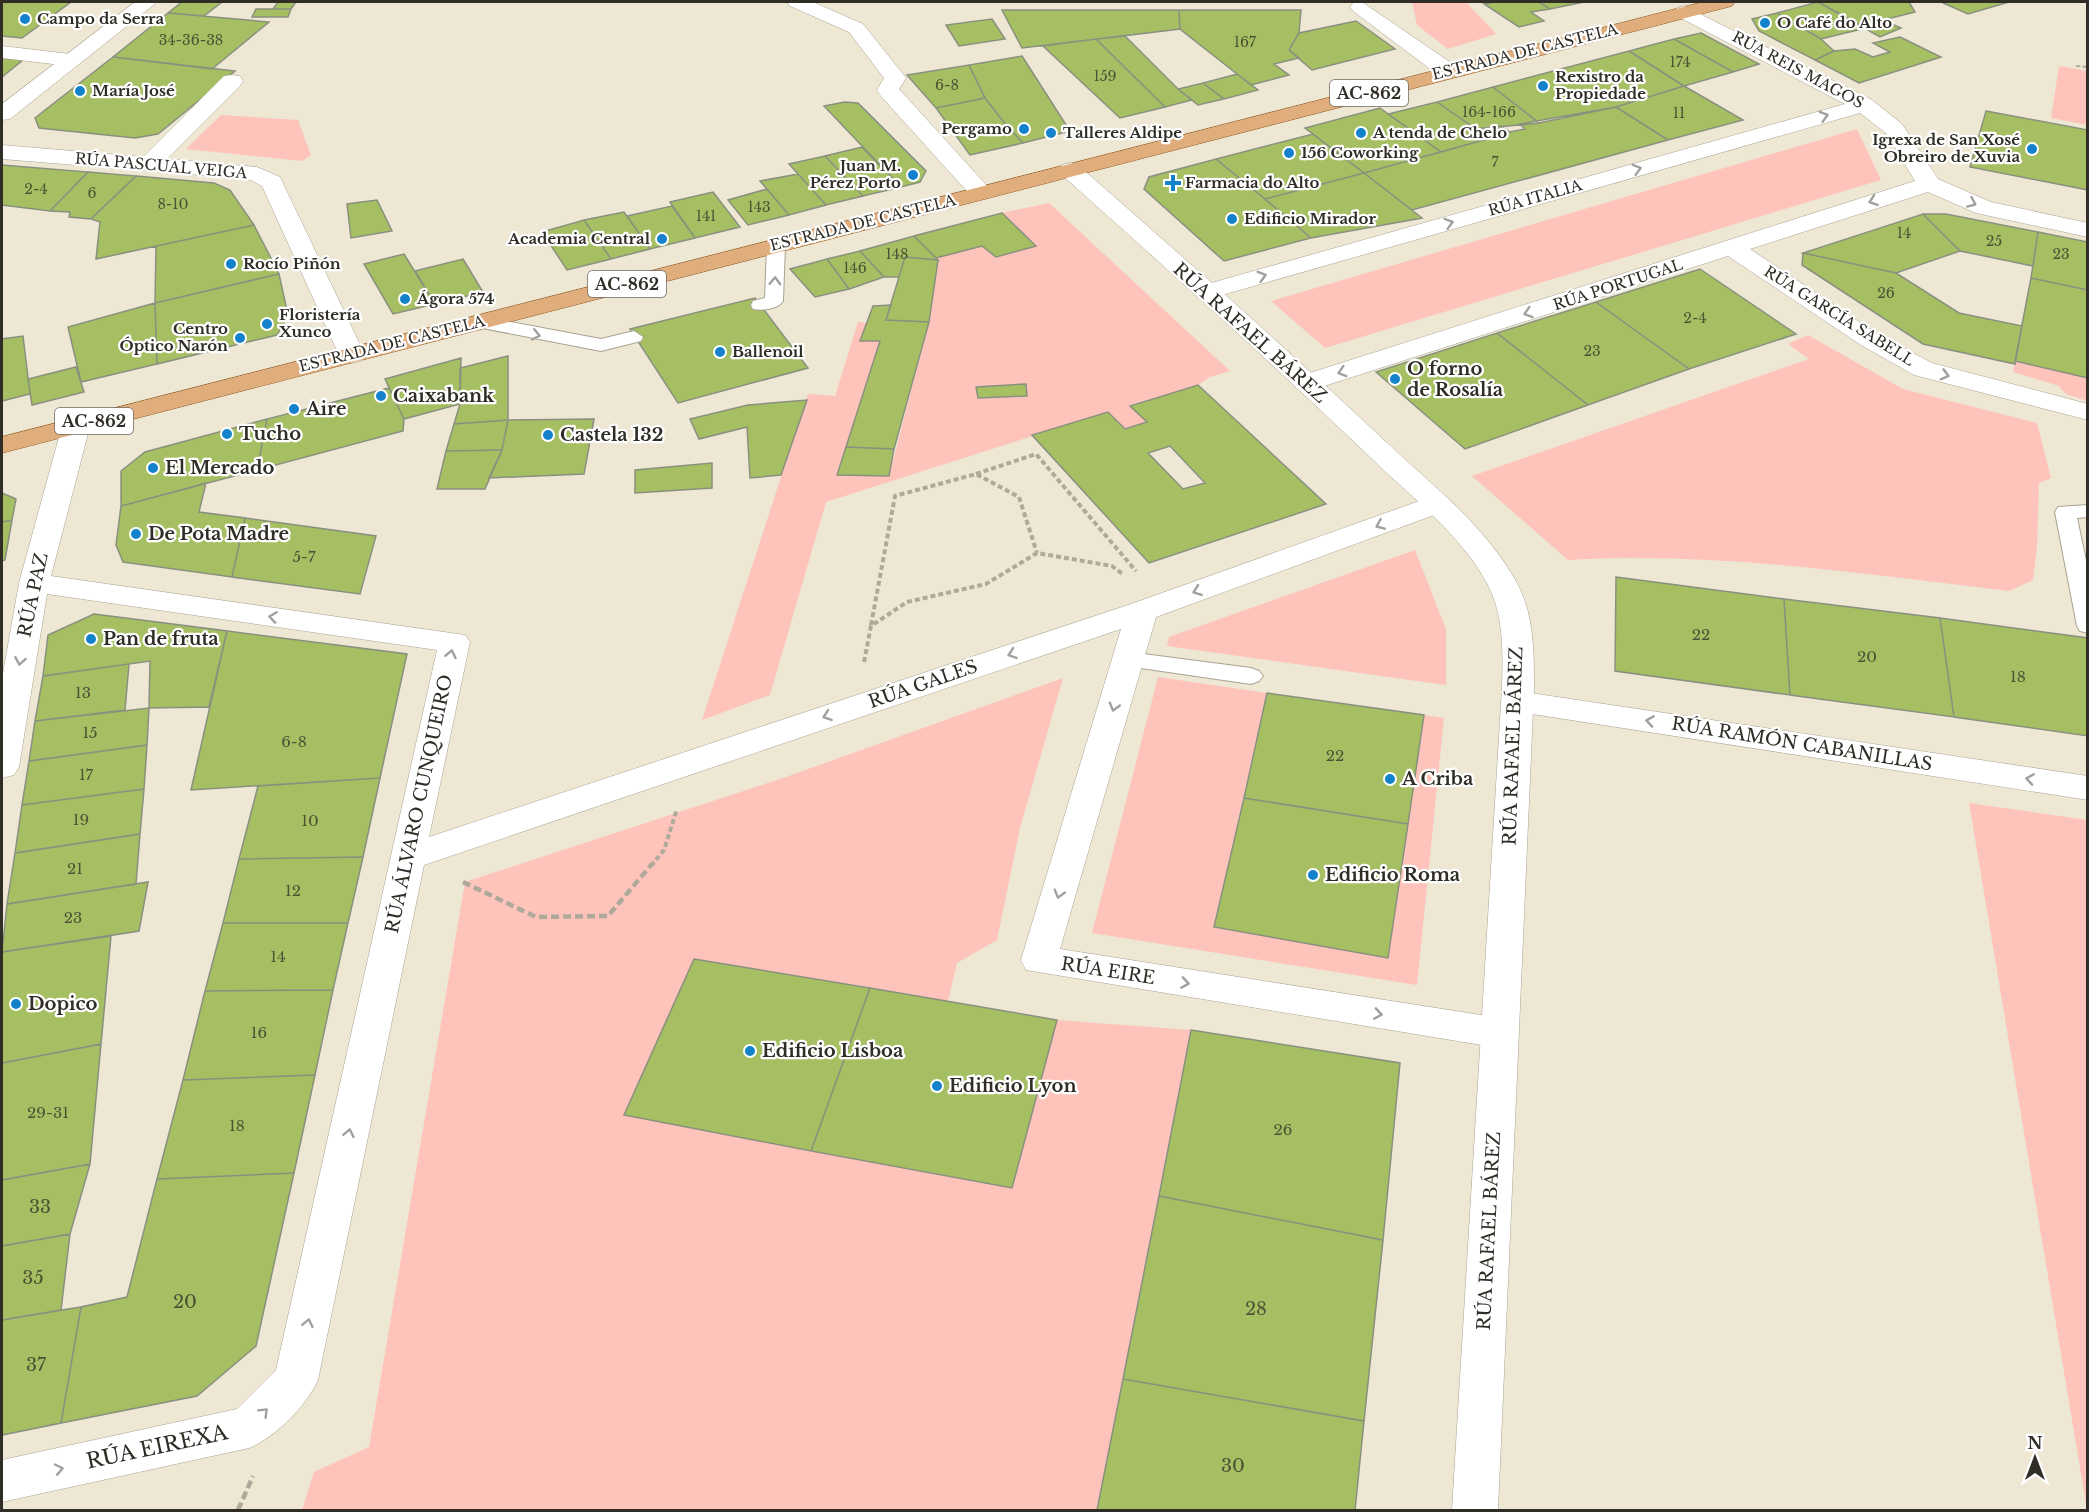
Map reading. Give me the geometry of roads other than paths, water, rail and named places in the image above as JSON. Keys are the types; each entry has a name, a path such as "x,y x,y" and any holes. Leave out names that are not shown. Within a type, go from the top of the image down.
{"main road":[{"name":"ESTRADA DE CASTELA","path":"2,445 1725,2"}],"street":[{"path":"2,114 147,2"},
{"path":"797,2 856,28 895,78 888,90 981,193"},
{"path":"1360,7 1449,72"},
{"name":"RÚA REIS MAGOS","path":"1684,12 1864,105 1894,129 1929,184"},
{"path":"2,52 70,60"},
{"path":"149,164 232,81"},
{"name":"RÚA ITALIA","path":"1206,292 1864,105"},
{"name":"RÚA PASCUAL VEIGA","path":"2,152 237,171 257,174 272,182 352,355"},
{"name":"RÚA RAFAEL BÁREZ","path":"1070,170 1306,383 1482,552 1504,587 1516,618 1519,658 1517,702 1475,1510"},
{"path":"1929,184 1984,208 2088,230"},
{"name":"RÚA PORTUGAL","path":"1306,383 1733,249 1929,184"},
{"name":"RÚA GARCÍA SABELL","path":"1733,249 1870,340 1923,369 2088,412"},
{"name":"RÚA PAZ","path":"2,767 34,583 76,426"},
{"name":"RÚA GALES","path":"408,857 1153,607 1435,505"},
{"name":"RÚA ÁLVARO CUNQUEIRO","path":"34,583 454,642 296,1380"},
{"name":"RÚA EIRE","path":"1153,607 1128,660 1039,960 1500,1033"},
{"name":"RÚA RAMÓN CABANILLAS","path":"1517,702 2088,788"},
{"name":"RÚA EIREXA","path":"2,1481 249,1427 296,1380"}],"lane":[{"path":"760,305 774,301 776,246"},
{"path":"479,322 601,345 634,337"},
{"path":"2088,511 2065,512 2088,626"},
{"path":"1128,660 1251,676"}],"place":[{"name":"Campo da Serra","path":"25,19"},
{"name":"O Café do Alto","path":"1765,23"},
{"name":"Rexistro da Propiedade","path":"1543,86"},
{"name":"María José","path":"80,91"},
{"name":"Pergamo","path":"1024,129"},
{"name":"Talleres Aldipe","path":"1051,133"},
{"name":"A tenda de Chelo","path":"1361,133"},
{"name":"Igrexa de San Xosé Obreiro de Xuvia","path":"2032,149"},
{"name":"156 Coworking","path":"1289,153"},
{"name":"Juan M. Pérez Porto","path":"913,175"},
{"name":"Farmacia do Alto","path":"1173,183"},
{"name":"Edificio Mirador","path":"1232,219"},
{"name":"Academia Central","path":"662,239"},
{"name":"Rocío Piñón","path":"231,264"},
{"name":"Ágora 574","path":"405,299"},
{"name":"Floristería Xunco","path":"267,324"},
{"name":"Centro Óptico Narón","path":"240,338"},
{"name":"Ballenoil","path":"720,352"},
{"name":"O forno de Rosalía","path":"1395,379"},
{"name":"Caixabank","path":"381,396"},
{"name":"Aire","path":"294,409"},
{"name":"Tucho","path":"227,434"},
{"name":"Castela 132","path":"548,435"},
{"name":"El Mercado","path":"153,468"},
{"name":"De Pota Madre","path":"136,534"},
{"name":"Pan de fruta","path":"91,639"},
{"name":"A Criba","path":"1390,779"},
{"name":"Edificio Roma","path":"1313,875"},
{"name":"Dopico","path":"16,1004"},
{"name":"Edificio Lisboa","path":"750,1051"},
{"name":"Edificio Lyon","path":"937,1086"}]}
